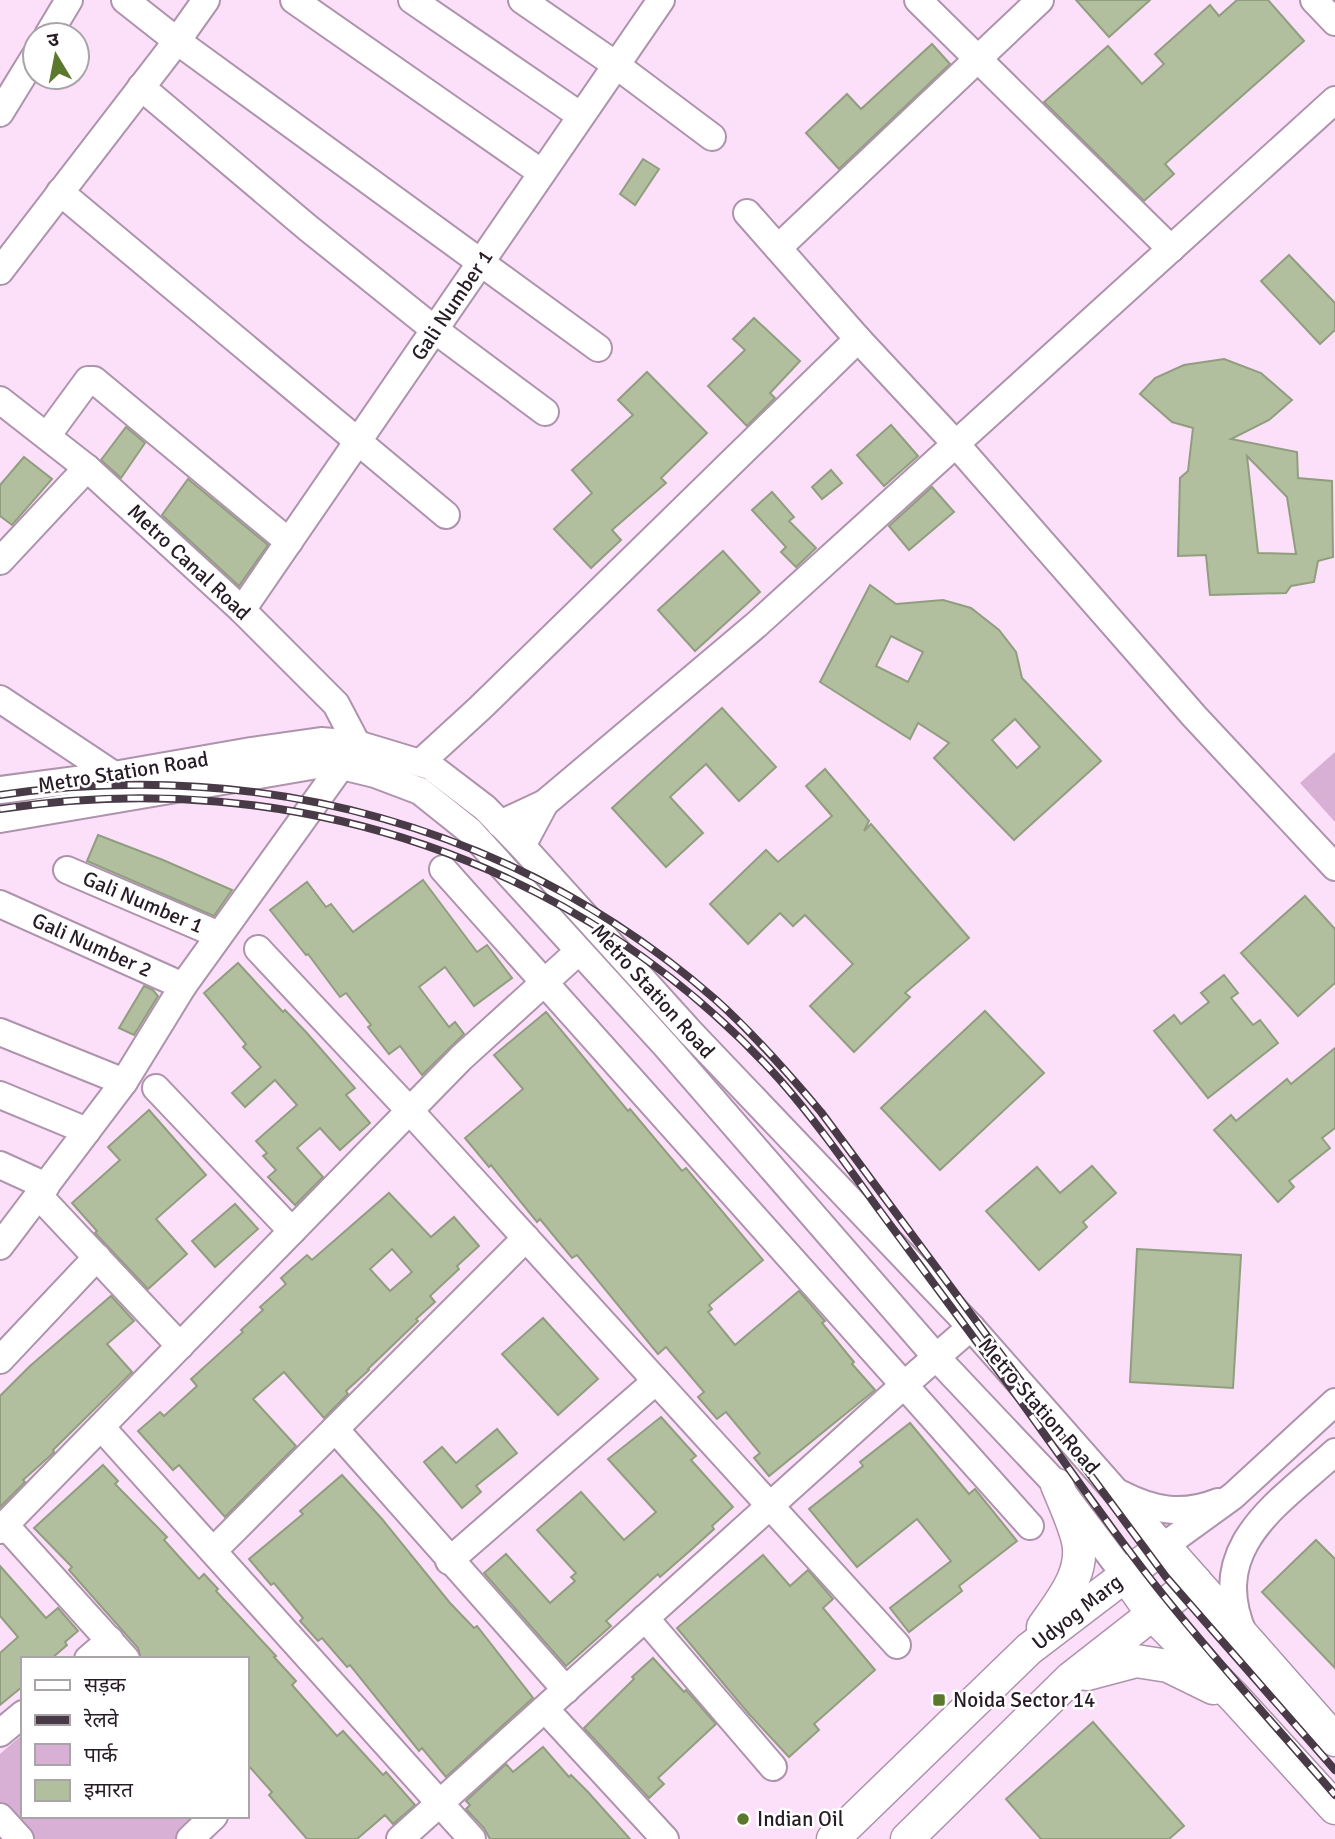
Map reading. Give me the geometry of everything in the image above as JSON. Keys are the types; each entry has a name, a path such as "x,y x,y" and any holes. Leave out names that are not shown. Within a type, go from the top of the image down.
{"main road":[{"path":"1029,1649 1067,1593 1078,1564 1078,1538 1057,1485"},
{"path":"1164,1546 1335,1740"},
{"name":"Udyog Marg","path":"833,1839 1029,1649 1164,1546"},
{"path":"1125,1575 1154,1616 1234,1697 1335,1808"},
{"path":"907,1839 1072,1678 1195,1581"},
{"path":"1072,1678 1136,1661 1168,1666 1234,1697"}],"street":[{"path":"56,21 69,0"},
{"path":"125,0 177,41 598,348"},
{"path":"0,271 206,0"},
{"path":"294,0 542,173"},
{"path":"412,0 581,116"},
{"path":"522,0 616,65 712,137"},
{"name":"Gali Number 1","path":"242,610 661,0"},
{"path":"918,0 1171,248"},
{"path":"778,248 1040,0"},
{"path":"1314,0 1335,22"},
{"path":"0,113 21,79"},
{"path":"141,87 308,228 435,330 545,412"},
{"path":"500,824 545,803 756,625 1335,100"},
{"path":"60,192 446,515"},
{"path":"747,213 858,339 955,443 1194,716 1335,867"},
{"path":"420,763 480,708 858,339"},
{"path":"47,436 88,380 93,380 289,542"},
{"name":"Metro Canal Road","path":"0,400 87,468 242,610 336,704 358,744"},
{"path":"0,561 87,468"},
{"path":"0,699 114,775"},
{"name":"Metro Station Road","path":"0,790 114,775 321,741 358,744 430,766 485,808 522,846 690,1032 971,1328 1164,1546"},
{"path":"0,1246 124,1082 183,986 358,744"},
{"name":"Metro Station Road","path":"0,819 323,764 376,774 420,791 470,831 666,1046 937,1358 1057,1485 1125,1575"},
{"path":"522,846 545,803"},
{"path":"443,869 1030,1526"},
{"name":"Gali Number 1","path":"67,870 219,935"},
{"name":"Gali Number 2","path":"0,904 183,986"},
{"path":"258,949 410,1111 897,1645"},
{"path":"94,1657 118,1649 3,1528 461,1058 579,951"},
{"path":"0,1032 124,1082"},
{"path":"156,1088 292,1231"},
{"path":"0,1095 87,1131"},
{"path":"0,1165 43,1191 97,1257 180,1346"},
{"path":"213,1551 526,1238"},
{"path":"0,1360 97,1257"},
{"path":"400,1839 904,1385 971,1328"},
{"path":"449,1561 656,1381"},
{"name":"Udyog Marg","path":"1164,1546 1233,1496 1335,1402"},
{"path":"101,1427 472,1839"},
{"path":"335,1429 449,1561 566,1690"},
{"path":"1246,1639 1234,1613 1232,1583 1238,1557 1252,1528 1335,1452"},
{"path":"1114,1490 1145,1507 1174,1510 1205,1507 1233,1496"},
{"path":"645,1618 773,1767"},
{"path":"545,1709 664,1839"},
{"path":"0,1733 21,1716"},
{"path":"0,1817 20,1839"},
{"path":"190,1839 212,1818"}],"green space":[{"path":"1335,752 1335,822 1300,783"},
{"path":"21,1736 21,1818 200,1818 177,1839 33,1839 0,1802 0,1754"}],"building":[{"path":"1076,0 1150,0 1109,37"},
{"path":"1237,0 1268,0 1304,41 1165,164 1174,174 1144,201 1044,102 1108,46 1142,84 1164,64 1155,54 1210,5 1219,16"},
{"path":"932,44 950,64 839,169 806,133 847,94 861,109"},
{"path":"643,159 659,169 635,205 620,194"},
{"path":"1289,255 1335,303 1335,330 1320,344 1261,281"},
{"path":"754,318 800,361 770,393 775,398 747,426 708,386 745,350 733,339"},
{"path":"1224,359 1261,373 1292,400 1269,420 1231,439 1297,452 1298,478 1332,481 1333,557 1318,561 1314,582 1291,586 1286,593 1210,595 1206,555 1178,556 1180,478 1188,471 1193,428 1172,422 1140,394 1155,378 1184,365","holes":["1247,456 1287,497 1296,554 1258,553"]},
{"path":"647,372 707,433 661,478 666,483 612,530 621,540 591,568 554,529 592,493 572,470 633,415 618,400"},
{"path":"891,425 918,456 884,486 857,455"},
{"path":"126,427 145,443 121,478 101,460"},
{"path":"24,457 52,479 12,525 0,516 0,485"},
{"path":"831,470 842,483 822,499 812,487"},
{"path":"188,479 268,545 239,586 162,515"},
{"path":"932,487 954,512 909,550 889,526"},
{"path":"772,492 794,517 789,521 816,548 796,567 781,552 786,547 752,510"},
{"path":"723,551 760,592 695,651 658,610"},
{"path":"870,585 896,604 943,600 971,608 999,630 1016,652 1022,678 1101,761 1014,840 934,758 949,743 918,723 910,739 820,682","holes":["891,636 923,652 908,682 876,666","1015,719 1040,747 1017,768 992,740"]},
{"path":"722,708 776,767 739,801 706,764 670,797 703,833 666,867 612,808"},
{"path":"825,769 869,821 864,831 871,824 969,938 905,993 910,997 854,1052 810,1006 853,964 805,915 793,926 780,913 748,944 710,904 766,850 778,862 832,816 806,786"},
{"path":"98,835 232,890 214,916 87,861"},
{"path":"423,880 477,952 487,945 512,978 474,1006 445,967 419,987 449,1027 455,1022 464,1034 422,1075 400,1046 389,1054 346,993 340,997 270,910 307,882 326,907 331,904 353,932"},
{"path":"1305,896 1335,929 1335,983 1298,1016 1241,953"},
{"path":"238,963 283,1012 285,1010 306,1032 355,1088 346,1095 370,1123 340,1150 320,1128 297,1148 323,1177 295,1205 268,1177 276,1170 263,1156 267,1153 256,1141 297,1105 275,1080 245,1107 232,1093 261,1067 243,1047 246,1044 204,993"},
{"path":"1224,975 1238,993 1231,998 1253,1025 1260,1020 1278,1043 1208,1098 1154,1031 1174,1015 1181,1024 1209,1002 1201,993"},
{"path":"144,986 158,996 134,1035 119,1028"},
{"path":"985,1011 1044,1073 940,1170 881,1108"},
{"path":"546,1012 628,1111 630,1109 682,1171 686,1168 763,1260 709,1305 712,1309 708,1312 735,1345 799,1291 825,1321 822,1323 854,1362 852,1364 875,1390 769,1476 754,1458 760,1453 726,1412 717,1419 698,1397 704,1392 666,1347 658,1354 577,1255 572,1258 540,1219 537,1222 491,1165 489,1167 465,1138 523,1089 494,1055"},
{"path":"1335,1048 1335,1128 1322,1138 1330,1148 1289,1181 1294,1187 1278,1202 1214,1130 1231,1115 1236,1121 1287,1079 1291,1084"},
{"path":"149,1110 206,1175 156,1219 187,1254 148,1289 95,1233 97,1231 72,1203 120,1160 108,1147"},
{"path":"1092,1166 1116,1193 1083,1222 1087,1227 1039,1270 986,1211 1037,1167 1060,1193"},
{"path":"389,1193 431,1237 454,1217 479,1246 430,1296 435,1302 416,1319 418,1321 346,1391 348,1394 324,1418 284,1372 253,1399 296,1446 225,1517 179,1465 173,1470 138,1431 160,1412 164,1416 197,1386 191,1379 263,1310 260,1307 286,1284 281,1278 307,1255 312,1260","holes":["392,1249 412,1272 390,1291 370,1269"]},
{"path":"235,1204 258,1229 215,1267 192,1241"},
{"path":"1137,1249 1241,1255 1233,1388 1130,1382"},
{"path":"111,1296 134,1321 107,1344 132,1372 23,1480 25,1482 0,1507 0,1396 30,1366"},
{"path":"543,1318 598,1379 558,1415 502,1354"},
{"path":"661,1417 696,1456 691,1460 733,1507 692,1549 660,1577 658,1574 606,1621 611,1626 566,1666 484,1573 506,1554 550,1603 575,1581 571,1577 576,1573 537,1530 581,1492 624,1540 656,1512 608,1459"},
{"path":"910,1423 969,1494 975,1489 1017,1541 959,1586 962,1591 909,1632 890,1608 951,1561 917,1519 857,1567 809,1509 863,1466 860,1462"},
{"path":"497,1429 517,1453 476,1486 481,1492 462,1508 424,1462 442,1447 456,1463"},
{"path":"103,1465 118,1481 115,1484 167,1537 164,1540 199,1579 204,1574 218,1589 216,1591 276,1656 274,1657 296,1681 292,1685 337,1736 343,1731 383,1775 386,1772 415,1805 393,1824 385,1815 357,1839 307,1839 269,1795 272,1792 248,1765 248,1657 140,1657 138,1648 69,1570 72,1567 34,1528"},
{"path":"342,1475 382,1519 450,1603 474,1628 477,1626 533,1698 446,1777 422,1748 419,1751 350,1665 347,1667 322,1638 318,1641 300,1621 303,1618 274,1583 271,1585 249,1559 303,1514 300,1511"},
{"path":"1316,1540 1335,1559 1335,1668 1262,1592"},
{"path":"763,1555 790,1586 808,1570 833,1599 823,1608 875,1670 814,1724 819,1730 789,1757 677,1628"},
{"path":"0,1566 46,1618 58,1608 78,1631 53,1657 21,1657 21,1688 0,1705 0,1653 18,1637 0,1616"},
{"path":"653,1658 716,1724 658,1778 664,1784 649,1798 584,1728"},
{"path":"1093,1722 1184,1826 1169,1839 1041,1839 1006,1799"},
{"path":"543,1747 630,1839 490,1839 484,1828 466,1809 470,1805 466,1801 506,1764 513,1772"}],"railway":[{"path":"0,795 97,786 194,787 288,797 381,818 471,849 557,889 639,940 730,1013 821,1112 1166,1577 1335,1770"},
{"path":"0,809 109,799 217,801 322,817 425,845 523,886 616,939 702,1003 793,1095 1139,1564 1335,1795"}],"place":[{"name":"Noida Sector 14","path":"939,1700"},
{"name":"Indian Oil","path":"743,1819"}]}
